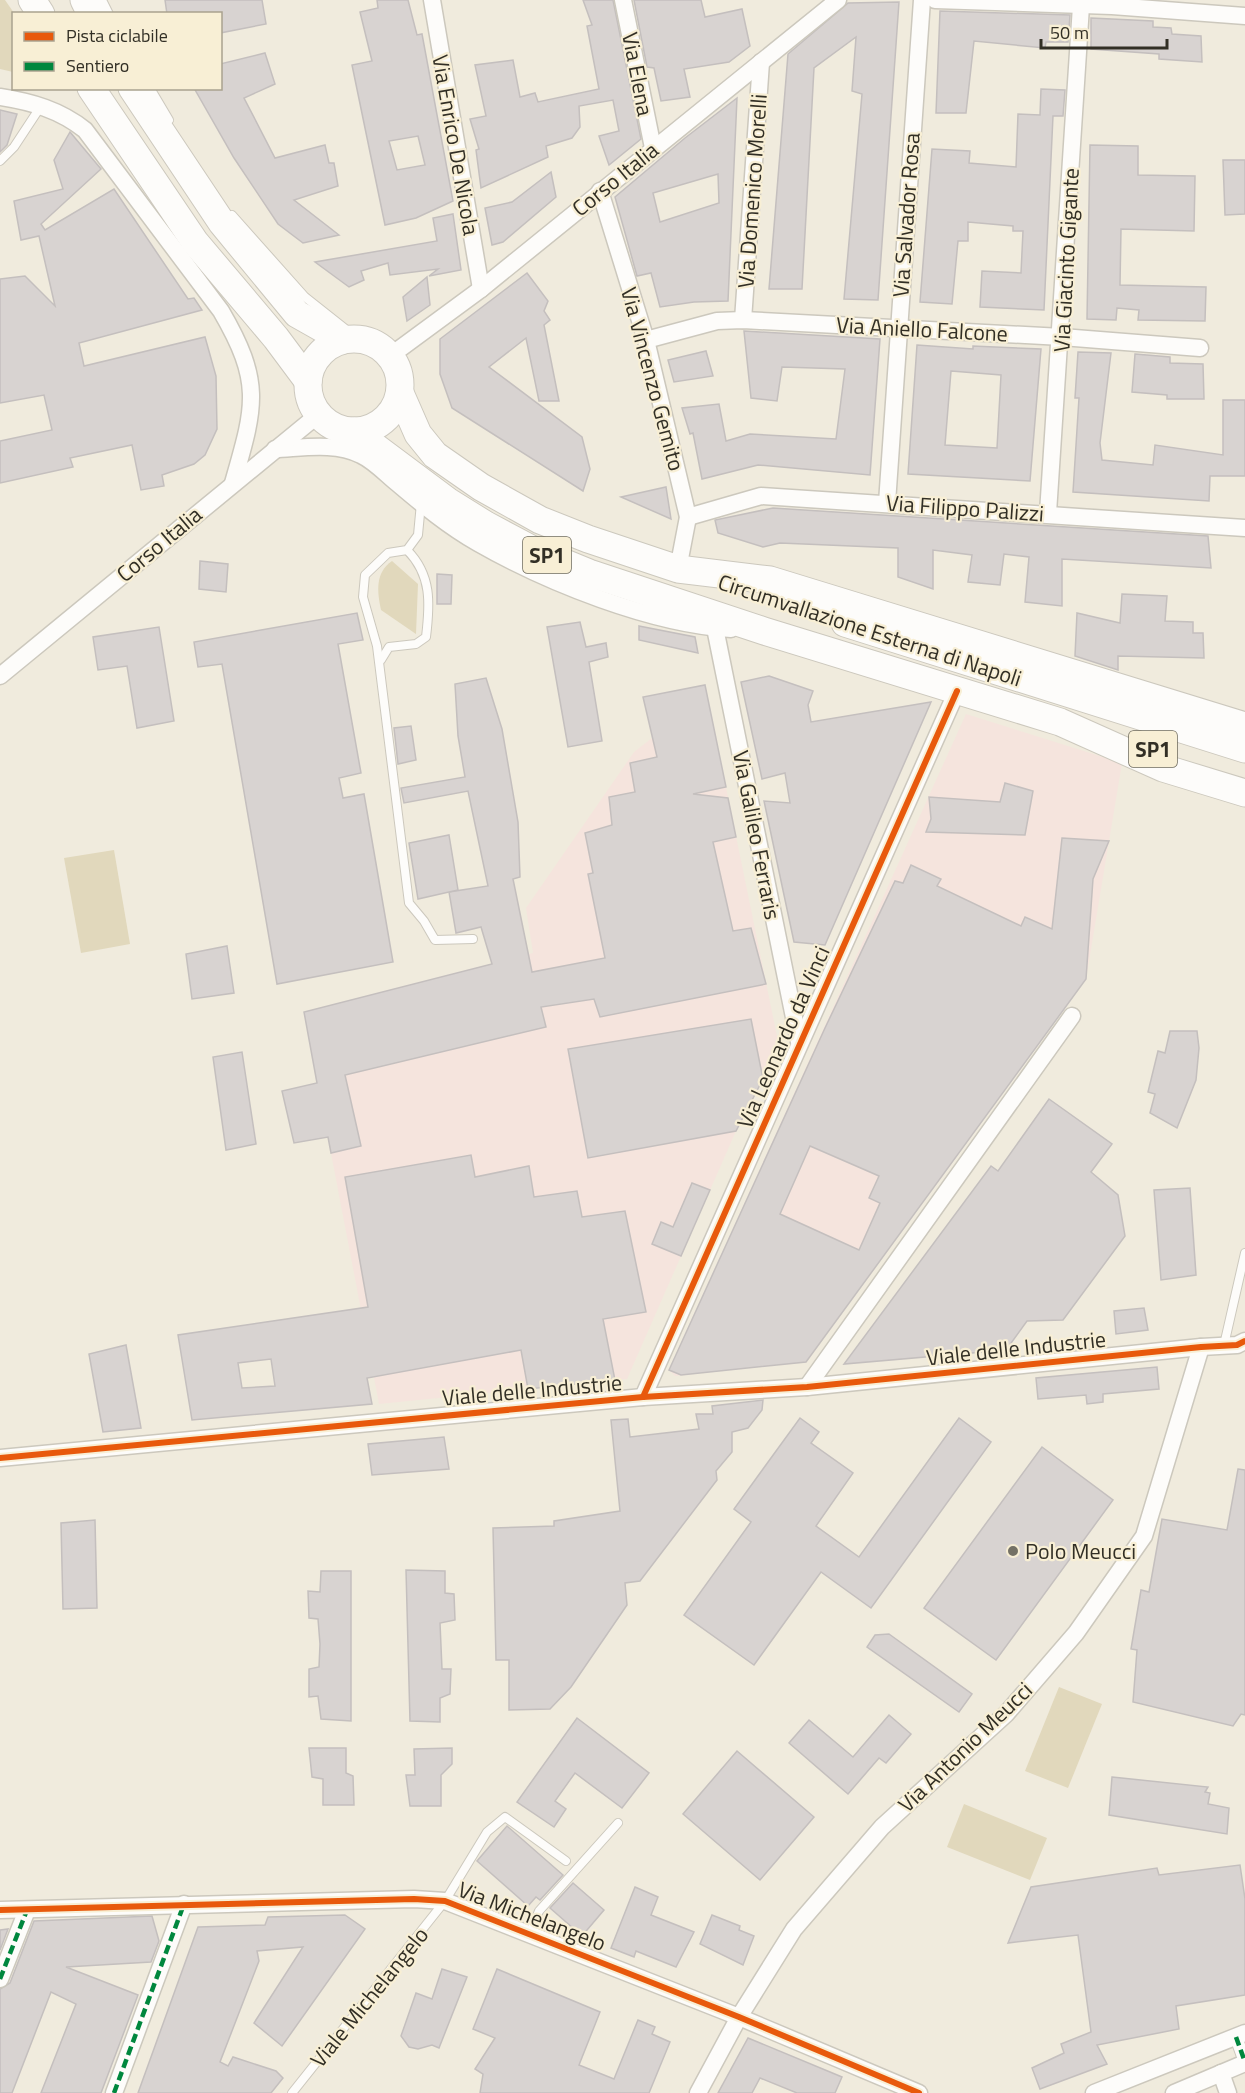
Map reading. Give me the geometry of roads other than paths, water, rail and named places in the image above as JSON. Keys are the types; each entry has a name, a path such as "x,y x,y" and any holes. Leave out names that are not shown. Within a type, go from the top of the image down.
{"highway":[{"path":"92,90 195,242 276,338 308,381"},
{"path":"133,90 222,223 297,315 350,339 372,342 390,356 400,377 400,393 394,408 384,421 369,429 354,431"},
{"path":"319,414 309,396 308,381 311,367 319,354 350,339"},
{"path":"400,393 418,434 435,455 481,487 540,520 588,539 678,568 770,580 1245,726"},
{"name":"Circumvallazione Esterna di Napoli","path":"319,414 338,428 354,431 449,502 532,550 589,573 764,631 1060,722"},
{"name":"Circumvallazione Esterna di Napoli","path":"678,568 1245,749"},
{"path":"1060,722 1163,768 1245,793"},
{"name":"SP1","path":"1060,722 1245,777"}],"street":[{"name":"Via Enrico De Nicola","path":"432,0 481,289"},
{"name":"Via Elena","path":"623,0 653,148"},
{"name":"Corso Italia","path":"390,356 481,289 838,0"},
{"name":"Via Salvador Rosa","path":"888,502 897,327 922,0"},
{"path":"935,0 1081,6 1112,3 1245,16"},
{"name":"Via Giacinto Gigante","path":"1048,513 1062,337 1081,6"},
{"name":"Via Domenico Morelli","path":"743,320 761,62"},
{"path":"0,97 42,106 71,119 85,130 203,285 237,339 250,373 252,414 233,483"},
{"name":"Via Vincenzo Gemito","path":"600,191 646,340 688,517 678,568"},
{"name":"Via Aniello Falcone","path":"646,340 717,321 743,320 1062,337 1200,348"},
{"name":"Corso Italia","path":"0,676 319,414"},
{"path":"275,449 329,446 362,455 421,503 478,543 537,572 648,614 699,627 764,631"},
{"name":"Via Filippo Palizzi","path":"688,517 761,496 888,502 1245,528"},
{"name":"Via Galileo Ferraris","path":"716,628 800,1042"},
{"name":"Via Leonardo da Vinci","path":"643,1398 957,691"},
{"path":"807,1387 1072,1016"},
{"name":"Viale delle Industrie","path":"0,1458 643,1398 807,1387 1237,1345 1245,1341"},
{"name":"Via Antonio Meucci","path":"698,2093 739,2017 794,1929 882,1827 1006,1714 1076,1633 1144,1536 1200,1347"},
{"name":"Via Michelangelo","path":"0,1910 414,1899 445,1901 739,2017 919,2093"},
{"path":"114,2093 184,1904"},
{"path":"0,1979 27,1910"},
{"path":"1094,2093 1240,2035 1245,2062 1174,2093"},
{"path":"1221,2073 1228,2093"}],"lane":[{"path":"151,90 174,129"},
{"path":"0,161 14,147 42,106"},
{"path":"226,208 305,297 350,339"},
{"path":"421,503 418,535 407,550 388,553 365,575 363,597 380,663 409,903 424,921 435,940 473,939"},
{"path":"380,663 388,647 416,644 426,637 429,611 427,580 418,562 407,550"},
{"path":"1224,1345 1245,1253"},
{"name":"Viale Michelangelo","path":"292,2093 445,1901 487,1832 505,1817 566,1861"},
{"path":"530,1933 539,1911 618,1823"}],"place":[{"name":"Polo Meucci","path":"1013,1551"}]}
